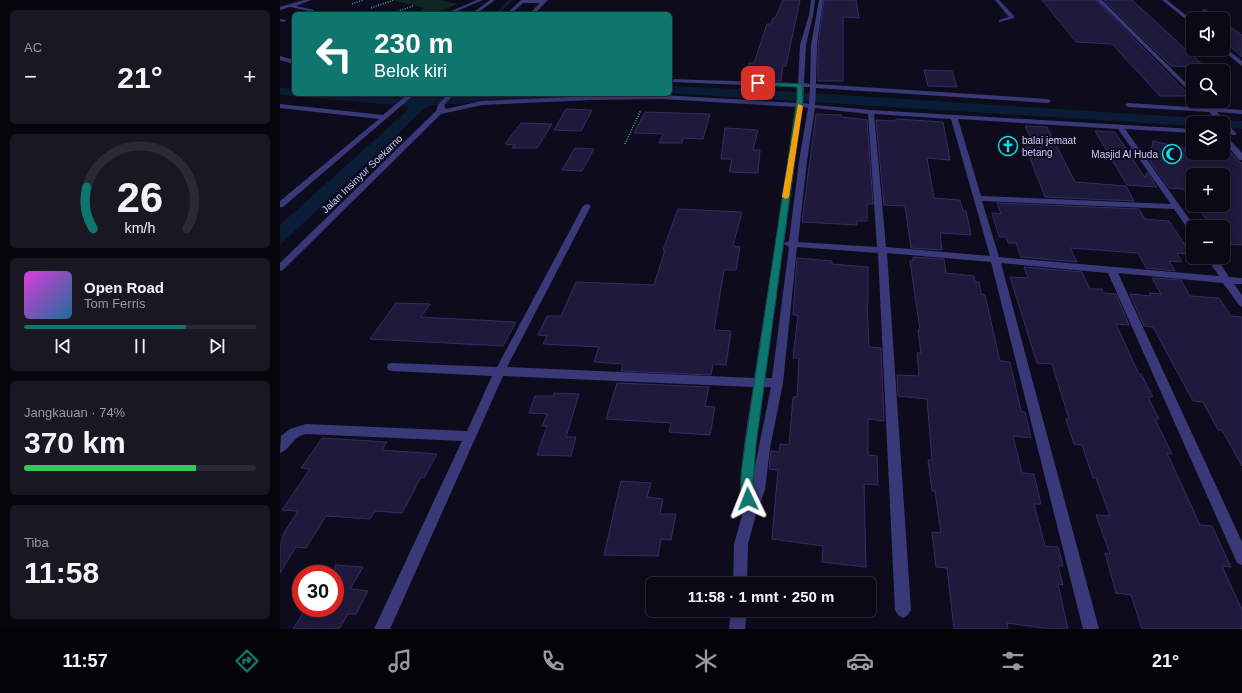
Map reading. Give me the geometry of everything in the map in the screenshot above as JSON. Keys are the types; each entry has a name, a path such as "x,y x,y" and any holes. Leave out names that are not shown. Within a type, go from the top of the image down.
{"street":[{"path":"280,9 309,0"},
{"path":"451,12 481,0"},
{"path":"476,12 493,0"},
{"path":"749,514 747,484 750,445 800,102 803,45 811,15 813,0"},
{"path":"740,577 741,544 749,514 758,490 764,448 777,383 803,161 814,88 814,45 821,0"},
{"path":"997,0 1012,16 1009,19 1001,21"},
{"path":"1099,0 1186,86"},
{"path":"1164,0 1186,18"},
{"path":"510,12 523,1 545,1"},
{"path":"533,12 545,1"},
{"path":"289,6 312,11"},
{"path":"1230,54 1242,64"},
{"path":"280,58 292,61"},
{"path":"672,80 1048,101"},
{"path":"280,205 397,105 410,96"},
{"name":"Jalan Insinyur Soekarno","path":"280,268 442,107 450,96"},
{"path":"442,107 482,103 647,97 800,102 871,112 1186,132"},
{"path":"1128,106 1242,112"},
{"path":"281,107 383,117"},
{"path":"1211,110 1217,116"},
{"path":"871,112 882,250 903,610"},
{"path":"954,117 995,259 1091,629"},
{"path":"1120,127 1186,220"},
{"path":"1230,141 1242,158"},
{"path":"977,198 1177,207"},
{"path":"382,629 500,371 586,206"},
{"path":"779,243 995,259 1242,281"},
{"path":"1216,264 1242,302"},
{"path":"1111,269 1242,558"},
{"path":"392,367 777,383"},
{"path":"280,446 289,434 300,429 470,436"},
{"path":"737,629 738,617"}],"path":[{"path":"352,4 363,0"},
{"path":"371,8 394,0"},
{"path":"396,12 413,6"},
{"path":"625,144 647,97"}],"green space":[{"path":"392,0 440,0 458,4 437,12 417,12 424,8"}],"water":[{"path":"672,86 781,91 1186,117 1186,126 672,93"},
{"path":"280,88 292,89 292,96 586,96 433,105 424,109 280,245 280,225 409,109 406,106 280,95"},
{"path":"1230,120 1242,121 1242,129 1230,128"}],"building":[{"path":"783,0 800,0 786,66 783,66 781,81 745,79 749,63 754,63 767,24 771,24 773,18 775,18"},
{"path":"824,0 856,0 859,18 843,17 843,81 818,81 818,45"},
{"path":"1042,0 1096,0 1186,92 1186,96 1160,96 1112,44 1076,42"},
{"path":"1104,0 1132,0 1186,50 1186,56 1193,56 1202,64 1186,64 1186,66 1171,66"},
{"path":"1204,9 1208,12 1202,12"},
{"path":"1230,27 1242,35 1242,57 1230,46"},
{"path":"924,70 952,71 957,87 928,86"},
{"path":"566,109 592,110 581,131 554,130"},
{"path":"645,112 710,114 703,139 683,138 682,143 659,143 663,134 634,133"},
{"path":"816,114 841,115 841,117 867,120 873,204 867,204 867,221 857,221 857,225 802,222"},
{"path":"896,119 943,122 950,160 927,158 934,198 960,200 963,211 966,211 971,235 940,233 942,250 911,248 905,206 884,205 876,120 896,121"},
{"path":"521,123 552,124 537,148 512,148 515,145 505,144"},
{"path":"1025,126 1047,127 1075,182 1126,186 1134,201 1045,197 1023,140 1032,141"},
{"path":"725,128 758,130 753,150 760,150 758,173 729,172 732,159 721,159"},
{"path":"1095,131 1115,132 1145,178 1147,172 1157,187 1127,185"},
{"path":"1153,141 1186,148 1186,160 1230,160 1230,151 1238,161 1242,163 1242,245 1230,244 1230,220 1207,220 1201,212 1230,212 1230,168 1186,168 1186,193 1183,189 1169,188 1149,160"},
{"path":"575,148 594,149 582,171 562,170"},
{"path":"997,203 1139,209 1145,219 1169,221 1186,246 1186,254 1177,253 1182,262 1169,261 1175,271 1146,268 1138,253 1070,248 1077,262 1021,257 1016,243 1008,243 1006,237 999,237 992,213 1001,214"},
{"path":"678,209 742,212 733,246 740,247 736,270 724,270 714,330 731,331 726,365 713,364 711,375 621,371 623,364 594,362 599,347 543,344 547,336 538,335 547,316 561,316 576,282 654,285 665,250 663,250"},
{"path":"913,257 944,259 946,273 974,276 975,282 979,282 981,294 985,295 1000,361 1010,362 1021,411 1025,412 1031,438 1013,436 1022,473 1034,474 1041,504 1034,504 1045,546 1058,547 1063,566 1058,566 1063,585 1058,584 1068,629 1052,629 1007,623 1008,629 954,629 947,568 936,567 932,532 941,533 935,491 932,491 928,460 932,460 927,399 898,396 897,375 919,376 917,353 921,353 918,330 920,330 910,261 913,261"},
{"path":"797,258 832,261 832,264 868,267 867,303 869,347 881,348 884,421 868,419 868,455 877,456 878,485 864,484 866,567 822,562 823,546 772,539 778,470 769,469 771,451 779,452 780,444 789,445 793,397 797,397 799,358 793,358 798,315 793,315"},
{"path":"1024,267 1082,272 1090,289 1102,289 1103,293 1116,294 1129,325 1116,324 1139,374 1141,374 1153,397 1148,397 1159,419 1155,419 1172,454 1167,453 1200,525 1212,526 1231,567 1222,566 1242,610 1242,629 1142,629 1131,595 1116,593 1105,553 1110,554 1096,515 1110,516 1096,478 1093,478 1082,445 1074,444 1066,419 1069,419 1052,364 1037,363 1010,277 1028,278"},
{"path":"1152,278 1181,280 1190,296 1219,298 1231,316 1242,317 1242,466 1222,430 1218,430 1203,402 1193,401 1153,327 1144,326 1130,294 1151,296 1149,293 1161,294"},
{"path":"396,303 430,304 421,317 516,322 503,346 370,339"},
{"path":"617,383 709,387 705,406 715,407 710,435 669,432 671,423 606,419"},
{"path":"554,393 579,394 566,437 576,437 571,456 537,455 547,426 542,426 547,414 529,413 535,396 553,396"},
{"path":"322,438 387,442 382,450 437,454 424,478 421,477 402,513 375,511 370,519 326,516 306,548 296,547 280,573 280,547 284,533 298,511 282,510 310,469 301,468"},
{"path":"621,481 651,483 647,497 663,499 660,514 676,514 671,540 661,539 658,556 604,555"},
{"path":"344,566 363,567 350,589 368,591 356,614 348,614 339,629 293,629 300,617 344,617"}],"waterway":[{"path":"499,12 511,0"}],"slow traffic":[{"path":"786,197 790,161 800,106"}],"place":[{"name":"balai jemaat betang","path":"1008,146"},
{"name":"Masjid Al Huda","path":"1172,154"}],"route":[{"path":"748,499 747,484 750,445 790,161 800,105 800,85 758,83"}]}
